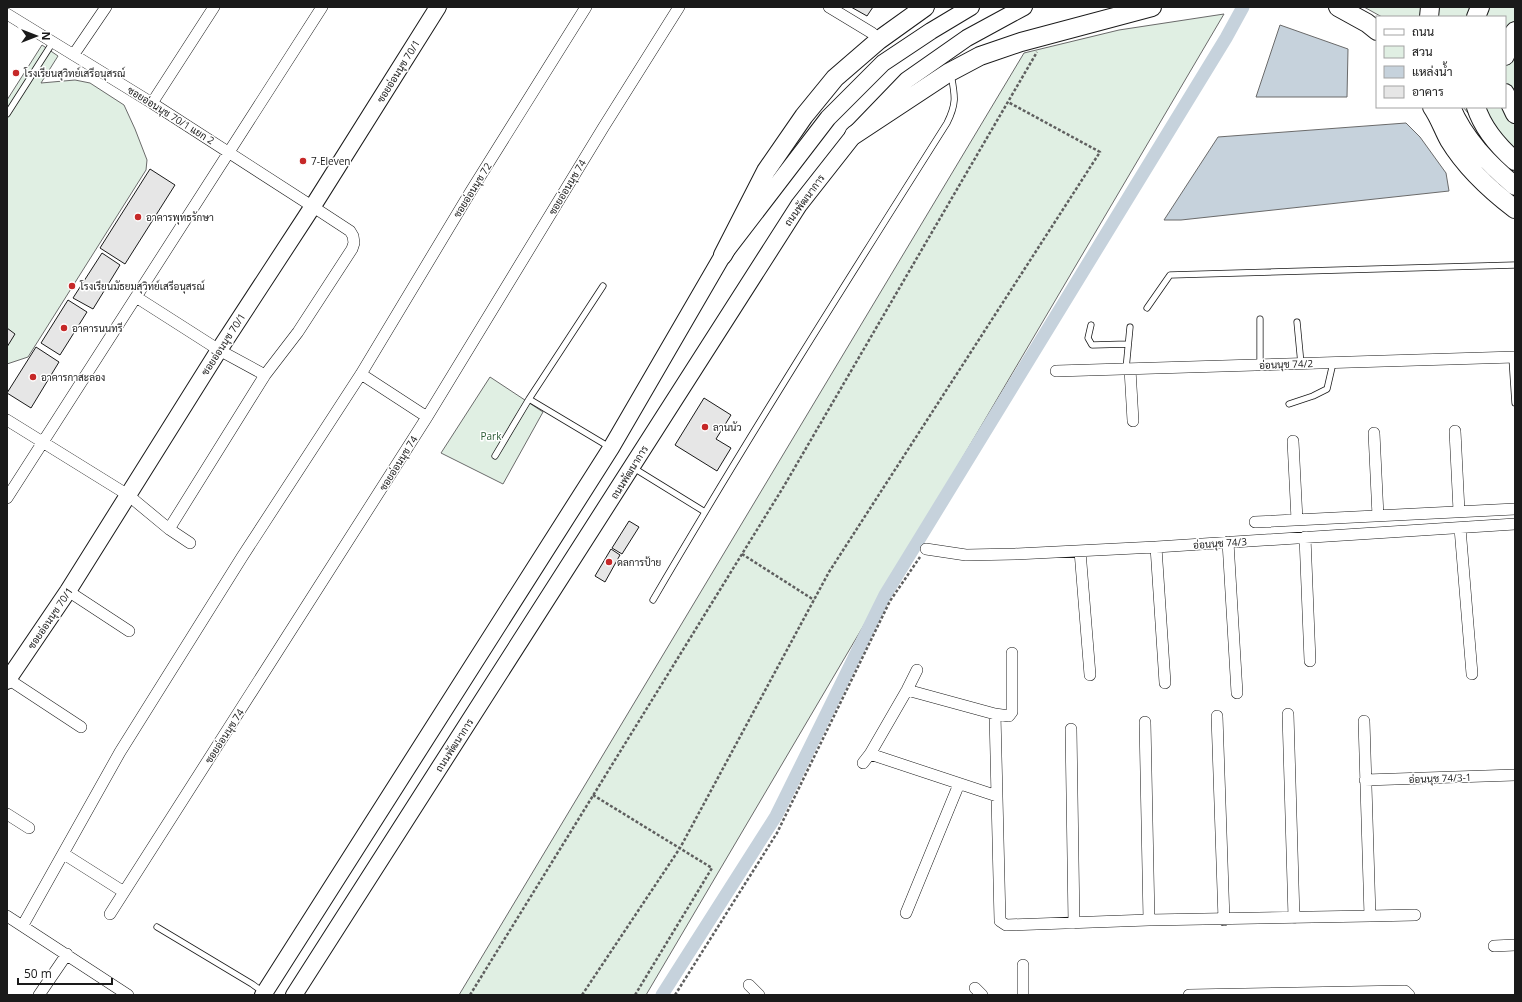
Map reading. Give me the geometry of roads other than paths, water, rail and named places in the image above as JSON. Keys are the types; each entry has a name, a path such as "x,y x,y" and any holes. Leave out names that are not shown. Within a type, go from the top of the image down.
{"main road":[{"name":"ซอยอ่อนนุช 70/1","path":"8,680 68,591 219,350 313,206 438,7"},
{"path":"264,994 355,848 611,448 723,255 766,171 804,116 835,78 879,40 925,7"},
{"path":"723,255 828,118 883,63 931,31 971,7"},
{"name":"ถนนพัฒนาการ","path":"294,995 799,205 854,135 907,80 967,38 1024,7"},
{"path":"854,135 950,72 980,56 1021,42 1152,7"},
{"path":"1338,7 1367,23 1376,30"},
{"path":"1506,53 1511,37 1515,31"},
{"path":"1506,95 1515,114"},
{"path":"1433,108 1450,141 1472,171 1491,190 1515,209"},
{"path":"1451,108 1456,119 1475,148 1512,183"},
{"path":"1476,108 1487,131 1503,151 1515,161"}],"street":[{"path":"74,54 106,7"},
{"path":"152,103 214,7"},
{"path":"7,498 322,7"},
{"name":"ซอยอ่อนนุช 72","path":"23,925 120,752 242,557 361,374 471,191 586,7"},
{"name":"ซอยอ่อนนุช 74","path":"110,914 427,416 603,128 679,7"},
{"path":"829,7 872,33 879,40"},
{"name":"ซอยอ่อนนุช 70/1 แยก 2","path":"7,14 152,103 350,231 353,236 354,243 352,249 298,332 265,376"},
{"path":"136,297 219,350 265,376 169,529"},
{"name":"อ่อนนุช 74/2","path":"1056,371 1514,358"},
{"path":"1128,369 1133,421"},
{"path":"361,374 427,416"},
{"path":"7,420 128,495 169,529 190,543"},
{"path":"1455,431 1459,511"},
{"path":"1374,433 1378,516"},
{"path":"1293,441 1297,520"},
{"path":"1255,522 1515,509"},
{"name":"อ่อนนุช 74/3","path":"926,549 966,555 1015,554 1156,547 1515,524"},
{"path":"1460,528 1472,674"},
{"path":"1305,537 1310,661"},
{"path":"1228,542 1237,693"},
{"path":"1156,547 1165,683"},
{"path":"1080,551 1090,675"},
{"path":"68,591 129,631"},
{"path":"907,690 995,714 1009,716 1012,712 1012,654"},
{"path":"863,763 870,754 917,670"},
{"path":"8,680 81,727"},
{"path":"995,714 1000,921 1006,925 1149,920 1224,920 1416,915"},
{"path":"1288,714 1294,918"},
{"path":"1217,716 1224,920"},
{"path":"1364,721 1370,916"},
{"path":"1145,722 1149,920"},
{"path":"1071,730 1074,923"},
{"path":"870,754 997,796"},
{"name":"อ่อนนุช 74/3-1","path":"1365,780 1515,775"},
{"path":"906,913 959,784"},
{"path":"7,814 29,828"},
{"path":"64,854 124,892"},
{"path":"7,916 23,925 128,995"},
{"path":"1494,946 1515,945"},
{"path":"39,995 67,954"},
{"path":"1023,965 1023,995"},
{"path":"749,984 759,995"},
{"path":"1189,995 1405,991 1409,995"}],"lane":[{"path":"7,114 54,42"},
{"path":"653,600 705,512 846,283 947,123 954,110 954,97 950,72"},
{"path":"1147,308 1170,275 1515,265"},
{"path":"495,456 529,399 603,286"},
{"path":"1260,319 1260,365"},
{"path":"1297,322 1301,364"},
{"path":"1091,325 1088,338 1092,345 1128,344"},
{"path":"1128,369 1130,327"},
{"path":"1514,358 1515,403"},
{"path":"1289,404 1313,396 1327,389 1333,363"},
{"path":"529,399 611,448"},
{"path":"632,466 705,512"},
{"path":"157,927 252,984 264,994"}],"water":[{"path":"1280,25 1348,49 1347,97 1256,97"},
{"path":"1406,123 1420,137 1446,173 1449,191 1181,220 1164,220 1218,137"}],"waterway":[{"path":"662,995 776,816 885,595 1226,38 1243,7"}],"place":[{"name":"โรงเรียนสุวิทย์เสรีอนุสรณ์","path":"16,73"},
{"name":"7-Eleven","path":"303,161"},
{"name":"อาคารพุทธรักษา","path":"138,217"},
{"name":"โรงเรียนมัธยมสุวิทย์เสรีอนุสรณ์","path":"72,286"},
{"name":"อาคารนนทรี","path":"64,328"},
{"name":"อาคารกาสะลอง","path":"33,377"},
{"name":"ลานนัว","path":"705,427"},
{"name":"ดลการป้าย","path":"609,562"}],"park label":[{"name":"Park","path":"491,436"}]}
